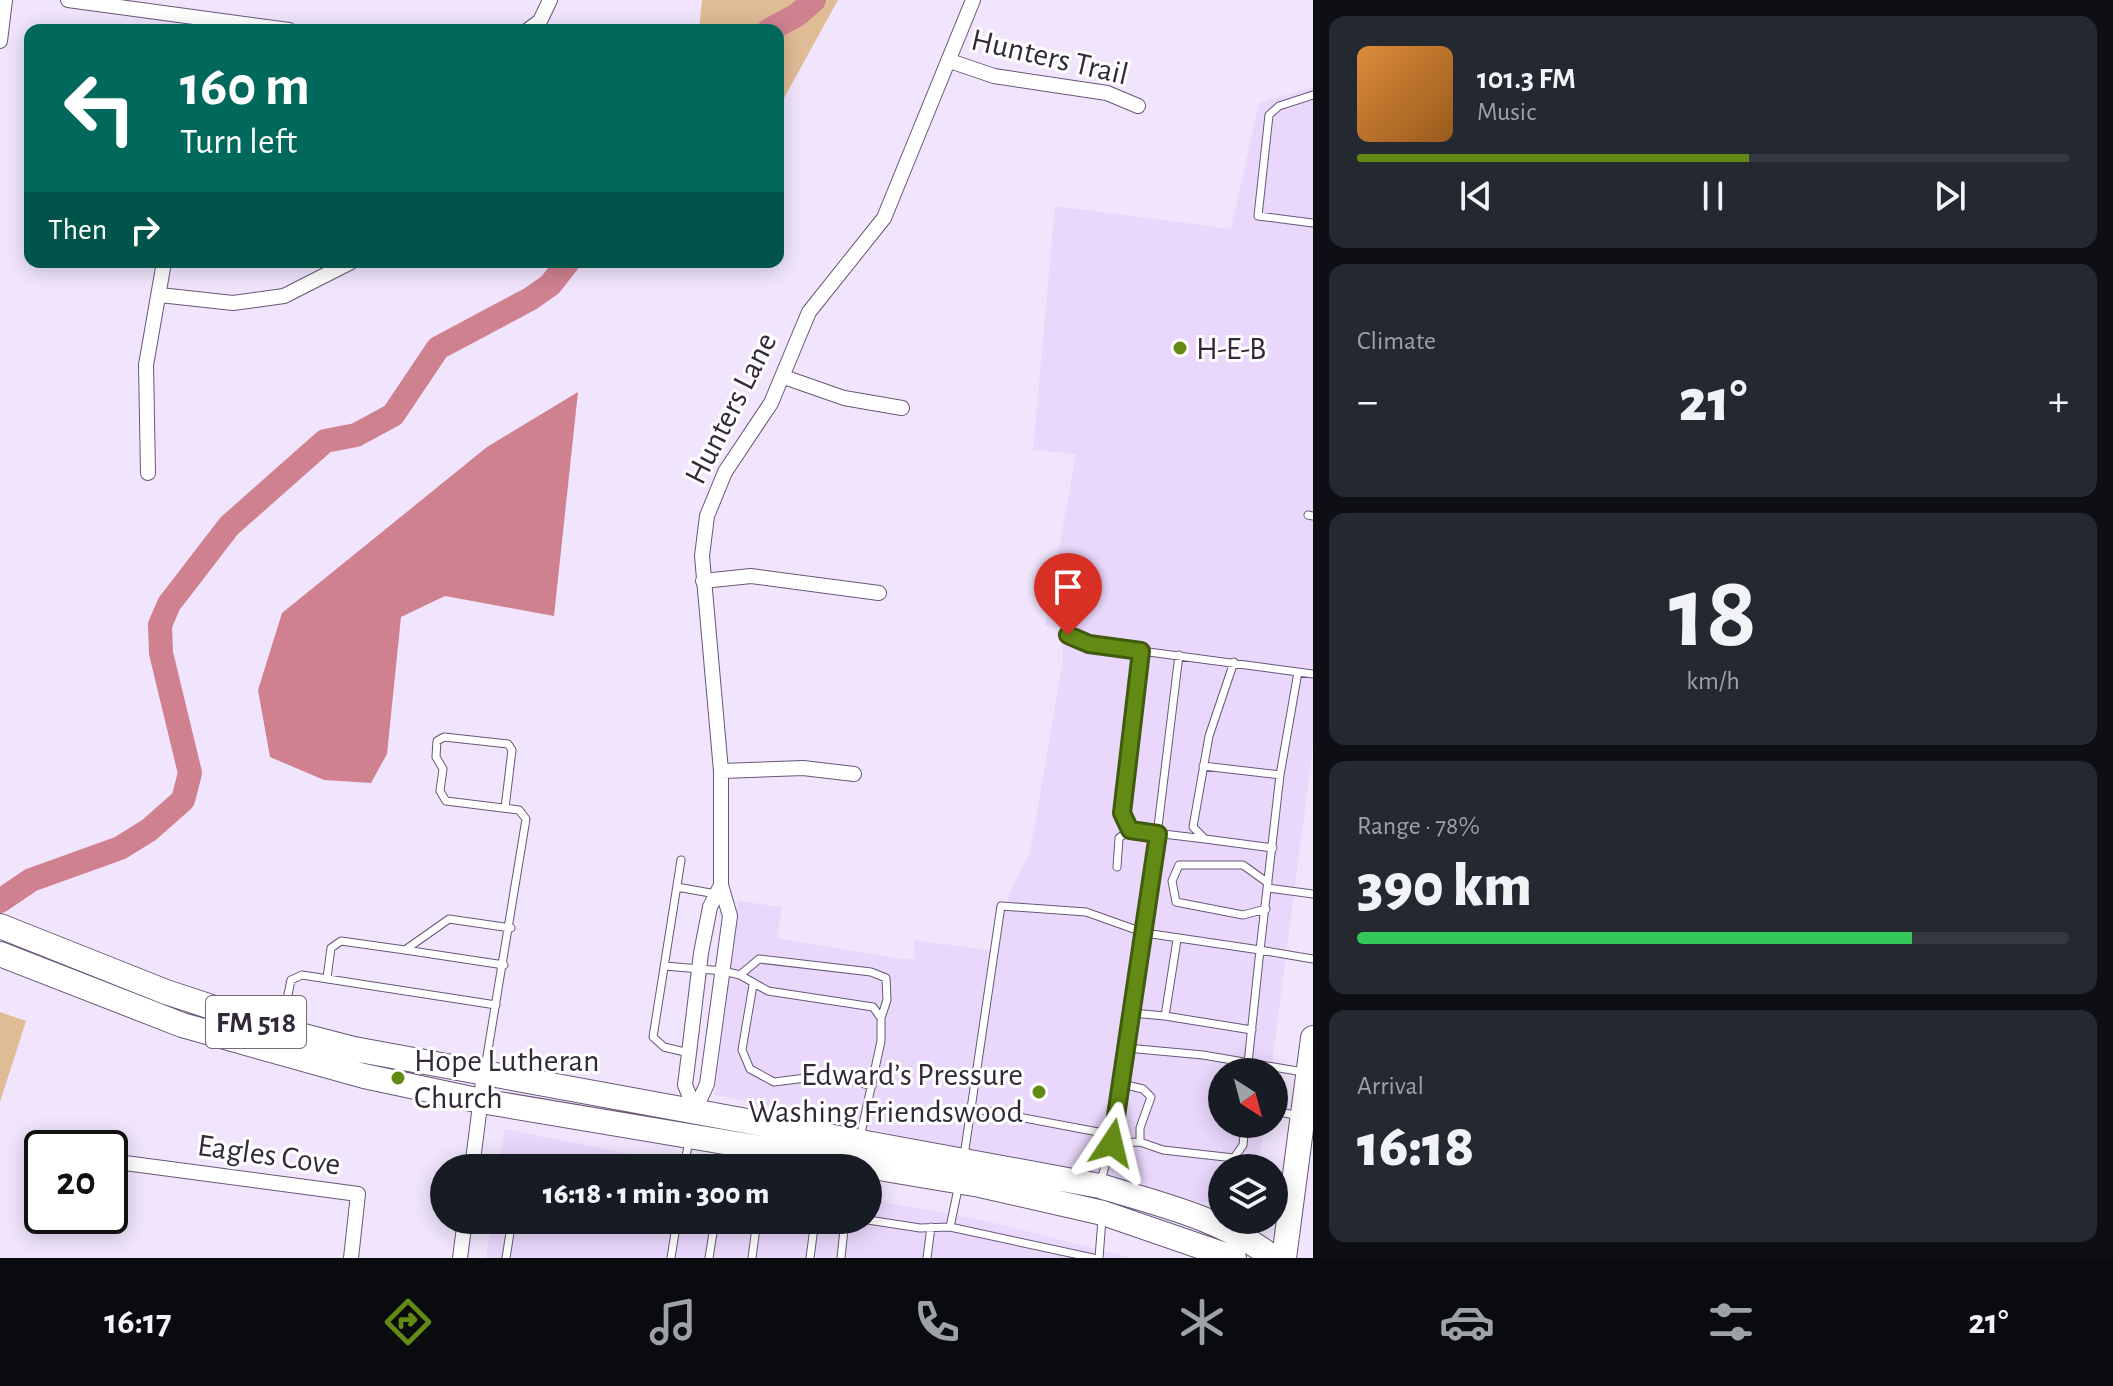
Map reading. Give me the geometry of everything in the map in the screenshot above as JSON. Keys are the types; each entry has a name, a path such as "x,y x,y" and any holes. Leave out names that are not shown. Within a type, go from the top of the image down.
{"main road":[{"name":"FM 518","path":"0,926 166,992 281,1030 354,1049 484,1074 860,1141 1103,1213 1234,1258"},
{"name":"FM 518","path":"0,954 219,1037 364,1076 481,1101 690,1135 1100,1186 1173,1208 1226,1230 1252,1241 1273,1258"},
{"path":"1284,1258 1306,1118 1311,1054"}],"street":[{"path":"0,41 5,0"},
{"path":"68,0 191,23"},
{"path":"536,24 550,0"},
{"name":"Hunters Lane","path":"695,1110 685,1085 699,970 710,907 718,889 721,771 703,581 703,537 714,496 784,377 809,312 884,218 973,0"},
{"name":"Hunters Trail","path":"950,61 994,76 1107,93 1138,106"},
{"path":"148,473 146,365 163,268"},
{"path":"160,295 233,303 284,296 339,268"},
{"path":"784,377 844,398 902,408"},
{"path":"703,581 751,576 879,593"},
{"path":"721,771 803,768 854,774"},
{"name":"Hunters Lane","path":"695,1110 707,1084 730,916 718,889"},
{"path":"474,1154 484,1074"},
{"name":"Eagles Cove","path":"128,1163 358,1194 351,1258"},
{"path":"460,1258 463,1234"}],"lane":[{"path":"1313,95 1279,106 1269,115 1258,216 1313,223"},
{"path":"1068,635 1089,644 1313,674"},
{"path":"1130,830 1122,813 1141,651"},
{"path":"1100,1186 1113,1139 1145,933 1179,655"},
{"path":"1205,839 1193,827 1203,766 1234,662"},
{"path":"1249,1058 1280,775 1298,672"},
{"path":"484,1074 511,928 526,819 519,810 446,801 440,791 443,769 436,757 437,741 444,737 508,744 512,750 505,808"},
{"path":"1203,766 1280,775"},
{"path":"1117,867 1119,838 1130,830 1273,848"},
{"path":"681,860 653,1037 664,1047 689,1053"},
{"path":"1266,909 1243,915 1176,902 1172,881 1179,865 1243,865 1268,885 1313,894"},
{"path":"677,887 718,889"},
{"path":"950,1227 1001,906 1086,912 1145,933 1177,940 1313,959"},
{"path":"405,950 449,919 511,928"},
{"path":"1165,1016 1177,940"},
{"path":"327,978 331,948 341,941 504,965"},
{"path":"740,975 759,959 871,972 886,978 887,1000 881,1018 872,1086 860,1141"},
{"path":"665,966 723,971 740,975 753,985 814,1000 873,1007 881,1018"},
{"path":"281,1030 291,980 302,975 496,1005"},
{"path":"753,985 742,1050 750,1069 774,1082 830,1075 872,1086"},
{"path":"1132,1013 1252,1030"},
{"path":"1127,1048 1208,1058"},
{"path":"1283,1058 1311,1054"},
{"path":"1122,1084 1143,1089 1151,1097 1140,1128 1140,1142"},
{"path":"971,1108 1140,1142 1163,1150 1234,1158 1243,1145 1244,1138"},
{"path":"687,1154 695,1110"},
{"path":"882,1222 950,1227 1096,1258 1103,1213"},
{"path":"927,1258 931,1227"},
{"path":"506,1258 510,1234"},
{"path":"671,1258 675,1234"},
{"path":"710,1257 713,1234"},
{"path":"752,1258 755,1234"},
{"path":"810,1258 813,1234"},
{"path":"841,1258 844,1234"}],"shaded area":[{"path":"702,0 838,0 784,98 784,24 700,24"},
{"path":"1313,87 1313,747 1273,1058 1208,1058 1208,1138 1263,1138 1260,1154 1208,1154 1208,1201 1200,1202 715,1095 738,901 782,907 777,938 901,959 914,959 914,940 996,951 1009,894 1030,853 1063,659 1061,628 1045,626 1076,454 1033,450 1055,206 1231,229 1259,103"},
{"path":"578,392 554,616 445,596 401,617 387,754 371,783 324,780 270,757 258,690 282,613 487,447"},
{"path":"0,1012 26,1021 0,1102"},
{"path":"505,1129 631,1154 501,1154"},
{"path":"882,1202 986,1221 1132,1258 486,1258 490,1234 882,1234"}],"waterway":[{"path":"780,24 814,0"},
{"path":"0,901 31,880 120,848 149,830 183,800 190,773 161,653 160,625 169,604 229,526 325,441 356,435 393,415 438,348 530,299 550,285 563,268"}],"place":[{"name":"H-E-B","path":"1180,348"},
{"name":"Hope Lutheran Church","path":"398,1078"},
{"name":"Edward’s Pressure Washing Friendswood","path":"1039,1092"}],"route":[{"path":"1068,635 1089,644 1141,651 1122,813 1130,830 1158,834 1112,1143"}]}
